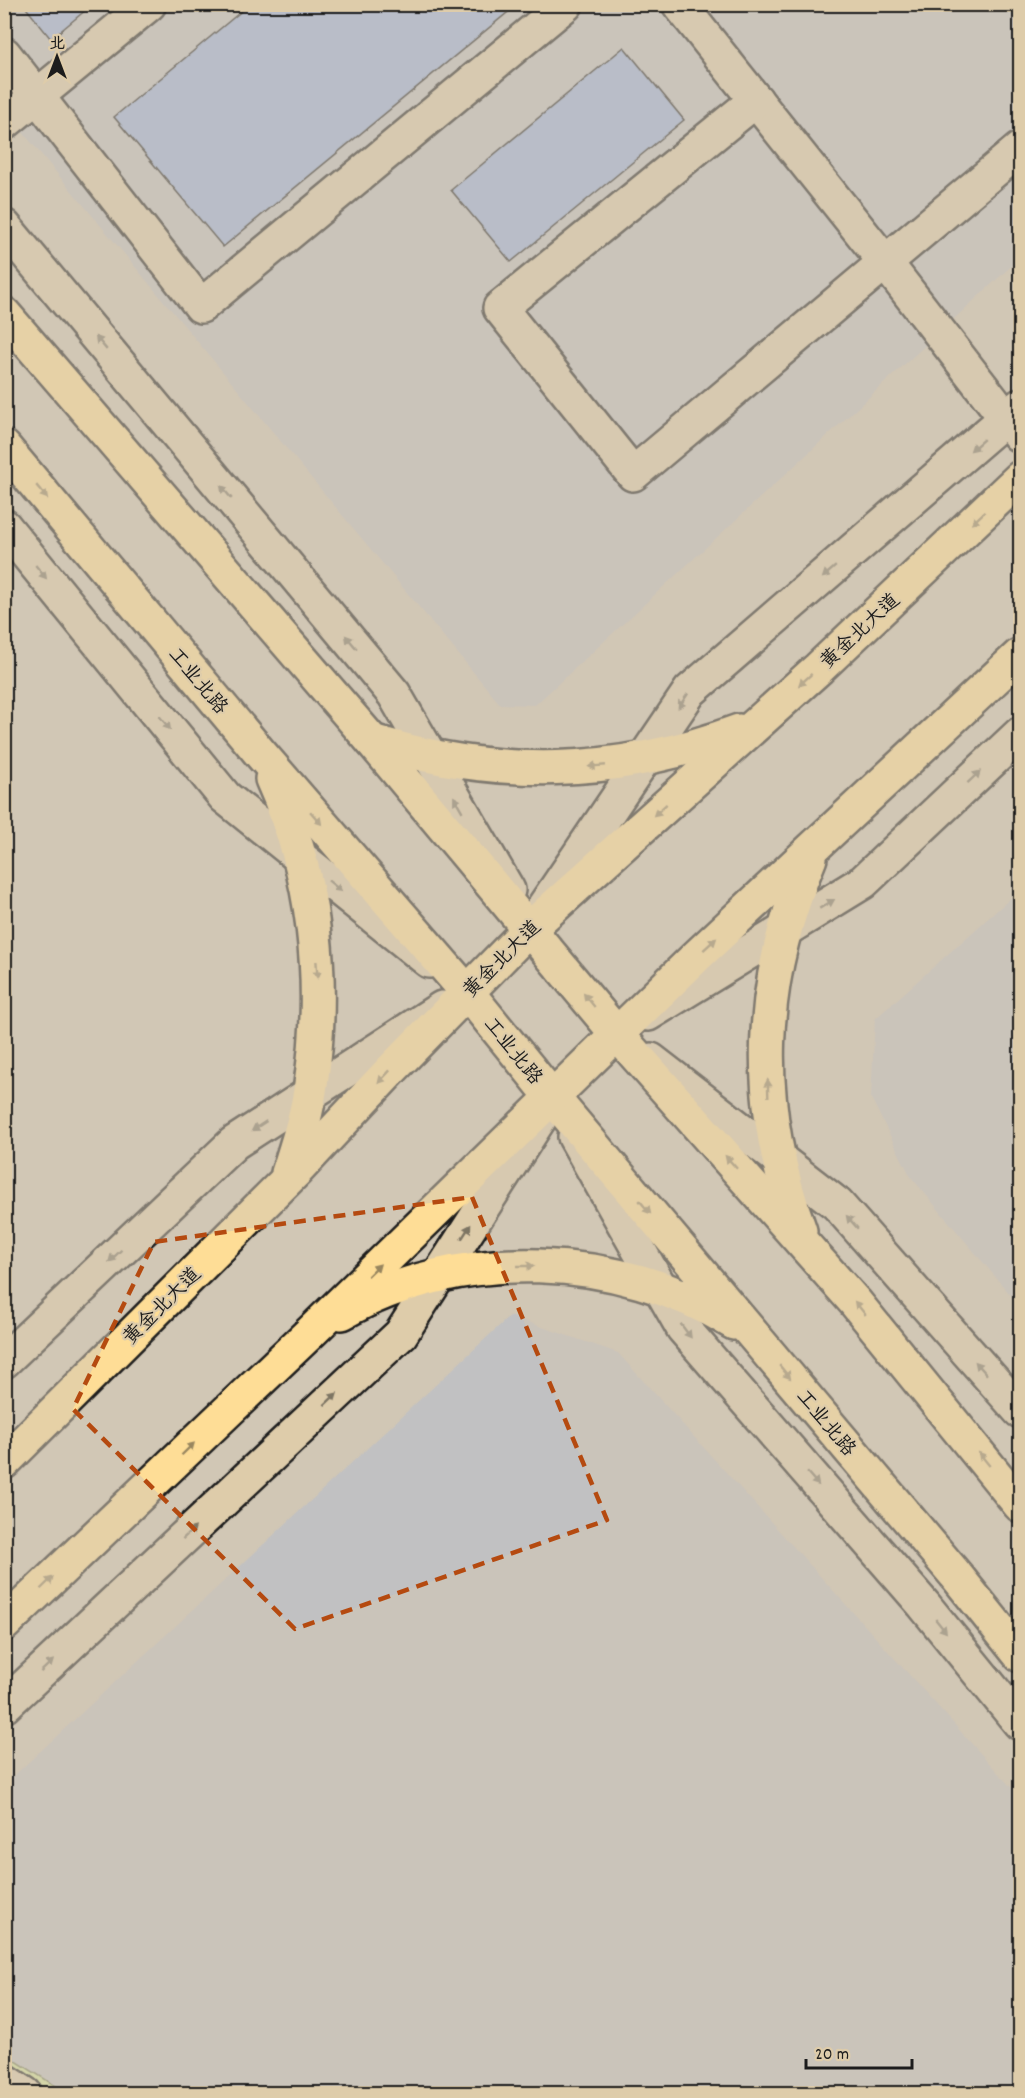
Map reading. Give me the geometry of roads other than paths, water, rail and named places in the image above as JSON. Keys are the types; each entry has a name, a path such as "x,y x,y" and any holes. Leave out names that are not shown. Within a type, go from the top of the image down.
{"main road":[{"path":"4,314 372,741 530,927 616,1033 855,1302 1020,1505"},
{"name":"工业北路","path":"4,447 260,753 467,992 553,1098 956,1574 1020,1655"},
{"name":"黄金北大道","path":"4,1462 286,1181 530,927 819,668 1020,478"},
{"path":"4,1624 312,1331 553,1098 616,1033 1020,655"},
{"path":"372,741 431,757 501,767 546,769 600,766 644,759 705,744 755,725"},
{"path":"260,753 280,797 308,891 319,988 317,1038 310,1094 286,1181"},
{"path":"806,1246 788,1199 778,1158 768,1100 767,1049 770,998 784,930 793,897 813,849"},
{"path":"312,1331 348,1310 387,1292 437,1277 469,1270 511,1266 554,1266 638,1281 678,1294 717,1313 753,1335"}],"street":[{"path":"4,123 149,4"},
{"path":"4,54 201,306 566,4"},
{"path":"4,226 394,694 530,927 690,691 1016,420 885,262 679,4"},
{"path":"756,100 500,308 633,474 1020,149"},
{"path":"4,526 225,797 467,992 234,1143 4,1361"},
{"path":"1020,734 863,882 616,1033 837,1204 1020,1411"},
{"path":"4,1706 401,1334 553,1098 683,1329 924,1605 1020,1724"},
{"path":"4,2080 25,2094"}]}
